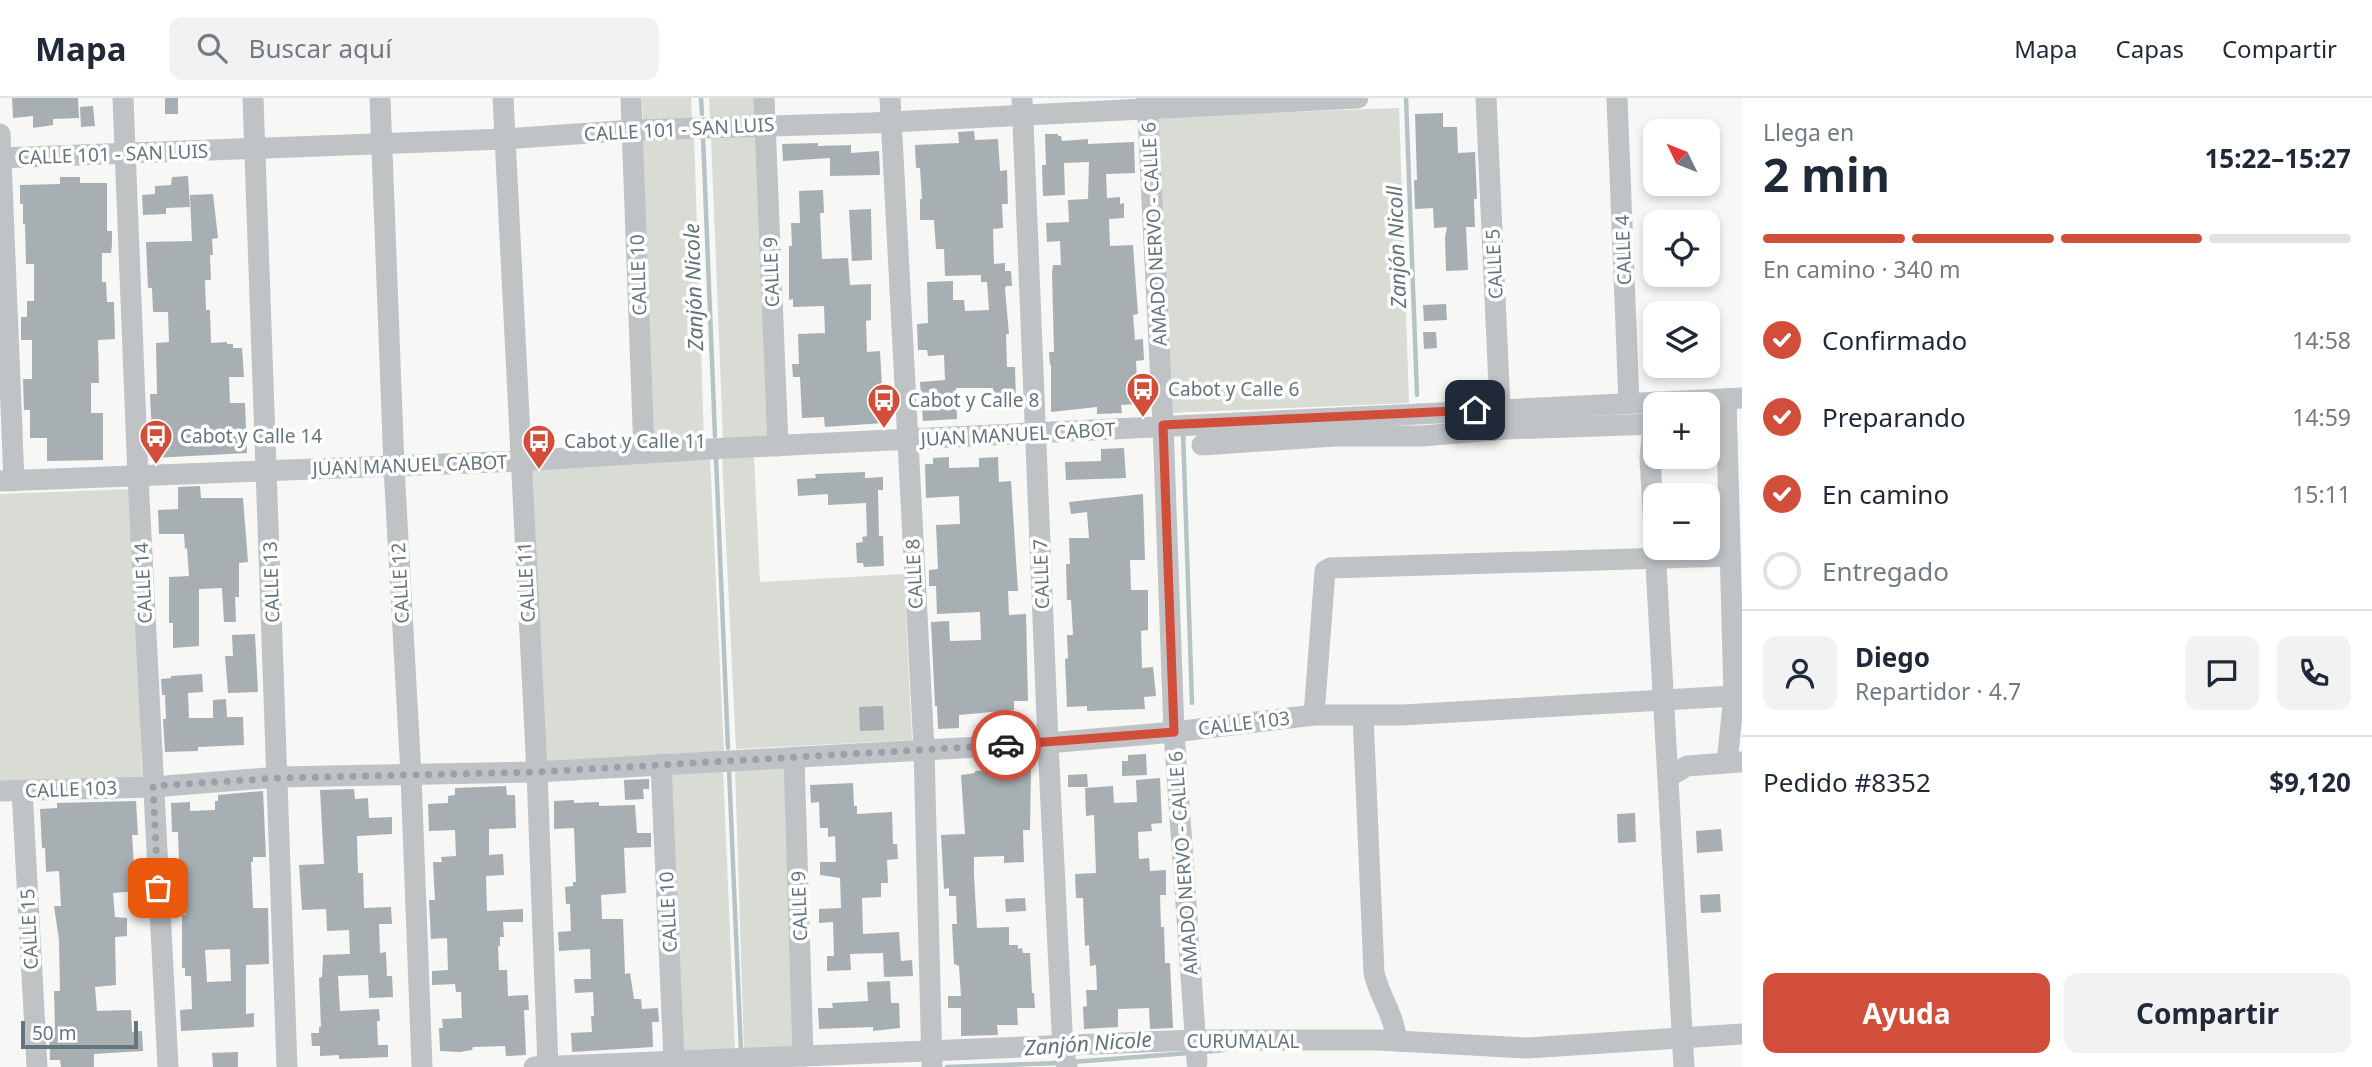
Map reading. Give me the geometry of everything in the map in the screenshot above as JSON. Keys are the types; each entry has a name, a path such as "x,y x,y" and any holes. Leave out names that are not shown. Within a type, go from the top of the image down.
{"street":[{"name":"CALLE 14","path":"123,98 138,477 168,1067"},
{"name":"CALLE 13","path":"253,98 287,1067"},
{"name":"CALLE 12","path":"380,98 422,1067"},
{"name":"CALLE 11","path":"503,98 537,772 548,1066"},
{"name":"CALLE 10","path":"631,98 644,453"},
{"name":"CALLE 9","path":"765,98 778,446"},
{"name":"CALLE 8","path":"890,98 923,749 932,1059"},
{"name":"CALLE 101 - SAN LUIS","path":"1,158 504,139 633,130 891,122 1023,106 1358,98"},
{"name":"CALLE 5","path":"1486,98 1503,419"},
{"name":"CALLE 4","path":"1617,98 1629,403"},
{"name":"AMADO NERVO - CALLE 6","path":"1148,102 1174,732 1197,1062"},
{"name":"CALLE 7","path":"1023,106 1048,743 1064,1054"},
{"path":"0,134 7,481"},
{"path":"1720,418 1734,398"},
{"name":"JUAN MANUEL CABOT","path":"7,481 520,461 1163,425 1503,419 1643,402"},
{"path":"1202,445 1334,436 1422,436 1503,419 1643,424"},
{"path":"1668,777 1687,766 1735,762 1730,556 1720,453"},
{"path":"1720,556 1730,556"},
{"path":"1314,715 1325,571 1330,568 1643,558"},
{"path":"1656,560 1684,1067"},
{"name":"CALLE 103","path":"0,792 278,778 537,772 1048,743 1174,732 1314,715 1402,715 1734,696"},
{"path":"1363,715 1374,973 1391,1013 1397,1041"},
{"name":"CALLE 9","path":"794,757 803,1056"},
{"name":"CALLE 10","path":"661,764 674,1061"},
{"name":"CALLE 15","path":"22,790 37,1067"},
{"name":"CURUMALAL","path":"534,1067 803,1056 932,1059 1064,1054 1195,1041 1397,1041 1527,1048 1742,1034"}],"shaded area":[{"path":"642,98 691,98 692,119 643,121"},
{"path":"709,98 756,98 757,116 710,118"},
{"path":"1399,108 1409,403 1167,413 1157,117"},
{"path":"757,134 769,438 723,440 711,136"},
{"path":"694,136 704,441 653,443 642,138"},
{"path":"754,456 760,582 904,574 912,740 736,749 722,457"},
{"path":"710,458 724,752 544,762 530,468"},
{"path":"132,489 142,779 0,784 0,494"},
{"path":"785,766 794,1048 744,1050 735,768"},
{"path":"723,769 735,1050 683,1052 670,772"}],"building":[{"path":"12,98 78,98 79,118 53,119 53,125 33,128 33,116 13,118"},
{"path":"165,98 178,98 178,114 165,114"},
{"path":"93,106 95,126 81,127 80,107"},
{"path":"1443,113 1443,127 1457,127 1458,153 1475,152 1477,199 1474,199 1475,227 1466,227 1468,270 1446,271 1447,227 1434,228 1433,208 1415,209 1415,114"},
{"path":"974,131 975,140 998,139 1000,171 1007,170 1008,204 1002,204 1003,228 993,229 994,264 1005,263 1005,271 1011,271 1012,286 1006,286 1005,289 1009,334 1006,334 1007,367 1015,367 1016,401 994,402 993,388 956,388 957,419 923,421 920,382 945,380 944,355 928,356 927,350 918,350 917,324 928,323 927,282 953,281 953,300 964,300 965,311 989,310 987,282 981,282 981,275 945,276 944,249 936,249 934,220 920,220 920,168 916,168 915,145 959,143 958,132"},
{"path":"1045,134 1058,134 1062,141 1088,139 1088,144 1134,142 1135,173 1106,174 1107,198 1120,197 1120,204 1124,203 1124,218 1109,219 1110,246 1133,245 1138,314 1133,315 1135,340 1143,339 1144,360 1136,361 1138,404 1121,405 1122,413 1097,414 1097,407 1051,412 1049,352 1054,352 1052,273 1053,265 1061,265 1060,241 1047,242 1046,223 1069,222 1068,200 1088,199 1089,162 1064,163 1065,195 1043,196"},
{"path":"818,143 818,146 851,145 851,153 879,151 880,175 830,176 830,158 783,161 782,144"},
{"path":"188,176 190,207 166,208 166,214 143,215 142,195 155,194 155,186 171,185 172,177"},
{"path":"60,177 80,177 80,183 107,183 107,231 112,231 112,245 111,253 102,253 102,282 106,282 107,302 114,302 115,339 98,340 99,383 91,383 91,413 103,413 103,460 47,461 47,438 30,438 30,410 24,410 23,379 32,379 32,340 21,340 21,317 27,317 27,301 34,301 34,264 26,264 20,185 60,184"},
{"path":"823,190 824,213 820,213 822,259 848,258 850,285 871,284 871,320 866,321 867,352 880,351 884,423 825,427 824,417 802,418 800,377 793,377 792,364 799,364 798,334 825,333 824,306 793,307 793,299 789,300 791,223 800,223 799,191"},
{"path":"213,194 218,238 212,239 211,280 205,280 206,310 210,310 211,343 227,342 233,344 233,348 242,348 244,377 229,377 230,403 245,403 247,453 153,458 150,394 157,394 156,343 169,342 168,312 153,312 152,288 148,288 146,242 192,241 190,195"},
{"path":"871,209 872,260 852,261 849,210"},
{"path":"1446,304 1447,320 1424,321 1423,305"},
{"path":"1423,332 1436,332 1437,348 1424,349"},
{"path":"1124,448 1126,478 1066,480 1065,462 1101,461 1101,449"},
{"path":"949,457 949,468 979,467 979,458 998,457 999,482 1011,481 1018,591 1008,591 1009,615 1026,614 1028,701 1014,701 1014,710 959,715 959,728 938,729 931,622 949,621 950,641 981,640 980,612 937,614 936,586 929,586 929,570 938,569 936,525 960,524 959,496 926,498 925,464 933,464 933,458"},
{"path":"865,472 865,478 883,477 883,490 878,490 879,536 883,536 884,566 864,567 863,563 857,563 856,543 863,542 862,537 867,536 866,503 828,505 828,494 798,496 797,479 816,478 815,474"},
{"path":"200,486 201,498 243,498 248,562 239,563 239,597 235,597 236,622 224,622 222,588 199,589 199,646 173,648 173,623 169,623 169,577 189,576 187,548 185,549 184,534 159,534 158,510 178,509 178,487"},
{"path":"1143,494 1145,560 1130,560 1131,590 1148,590 1148,630 1141,631 1142,668 1153,667 1156,696 1144,697 1145,709 1087,711 1087,706 1067,707 1067,635 1073,635 1071,600 1067,600 1066,564 1070,564 1069,538 1089,538 1087,512 1071,514 1069,502"},
{"path":"255,634 258,692 228,693 225,656 233,656 232,635"},
{"path":"202,674 203,692 188,693 189,718 213,718 213,700 226,699 227,717 243,717 244,745 165,752 165,695 162,695 161,679"},
{"path":"883,706 884,730 860,731 859,707"},
{"path":"1146,754 1147,775 1122,776 1122,761 1128,761 1128,755"},
{"path":"1031,769 1030,830 1023,830 1024,862 1004,863 1004,856 974,857 974,875 977,928 1009,927 1009,945 1018,945 1018,949 1022,948 1023,953 1030,953 1035,1008 1017,1008 1018,1025 997,1025 998,1035 961,1036 961,1008 948,1008 948,996 961,996 959,966 954,964 952,924 957,924 956,896 949,896 949,888 944,889 941,835 965,834 961,775 975,771"},
{"path":"1087,774 1088,787 1068,787 1068,775"},
{"path":"1160,778 1162,823 1151,824 1152,831 1138,832 1139,859 1149,858 1150,871 1166,870 1166,895 1160,895 1161,927 1164,927 1165,963 1170,963 1173,1028 1150,1029 1149,1008 1118,1009 1118,1027 1084,1029 1083,1007 1087,1006 1086,990 1097,990 1096,965 1090,966 1089,945 1085,946 1083,898 1076,898 1075,874 1096,873 1094,815 1086,816 1085,788 1113,786 1114,803 1137,802 1136,780"},
{"path":"649,779 649,789 643,789 644,799 625,800 624,780"},
{"path":"853,783 857,814 892,812 893,844 897,844 898,859 887,860 888,883 881,883 881,897 862,898 863,934 899,932 901,961 912,960 913,976 884,977 883,953 850,954 851,970 827,971 827,956 834,956 833,922 819,923 819,909 841,908 840,878 820,875 820,862 836,862 835,836 828,837 828,828 820,828 819,802 811,803 810,785"},
{"path":"506,786 507,795 515,795 516,828 489,829 489,855 503,854 504,875 486,876 487,911 523,909 523,922 503,922 504,937 500,937 498,946 499,970 507,970 508,996 528,995 529,1010 524,1010 526,1055 506,1056 505,1046 473,1047 472,1050 460,1052 440,1051 439,1028 443,1028 442,1019 462,1018 461,992 456,992 455,984 432,985 432,971 448,970 447,938 431,939 429,900 435,900 433,862 442,862 441,857 456,856 455,830 429,831 428,804 448,803 448,796 455,795 455,788"},
{"path":"354,789 355,799 368,798 369,818 392,817 392,834 357,836 358,873 363,873 364,908 391,907 392,924 379,924 380,953 386,952 387,976 392,976 393,997 369,998 368,975 338,976 340,1011 379,1009 378,1045 388,1045 388,1057 339,1059 339,1055 320,1056 320,1046 312,1046 311,1033 319,1033 321,1027 319,978 322,977 323,955 350,954 349,930 327,931 326,909 302,910 299,865 324,864 320,790"},
{"path":"263,791 266,857 253,857 251,862 253,908 268,908 269,964 246,965 246,1014 254,1013 254,1027 181,1031 180,1010 192,1009 191,976 185,976 185,968 182,968 182,915 185,915 182,878 172,878 172,865 179,865 178,832 172,832 171,803 190,802 190,811 215,810 218,795","holes":["230,949 231,981 207,982 205,950"]},
{"path":"574,800 574,803 599,802 599,806 635,805 637,833 651,833 651,847 624,848 626,893 601,895 602,919 623,919 625,974 630,973 634,999 641,999 642,1009 658,1008 659,1022 652,1022 653,1047 572,1052 571,1033 592,1032 591,1016 594,1016 593,992 575,993 574,979 591,979 590,949 559,951 558,932 571,931 570,904 566,904 565,887 573,886 573,882 576,882 574,828 554,829 554,801"},
{"path":"136,801 138,835 132,835 134,866 138,866 139,891 113,893 115,917 127,918 127,936 115,937 116,985 95,987 97,1011 131,1010 132,1032 142,1031 143,1051 94,1054 94,1067 61,1067 60,1060 50,1060 49,1028 55,1028 54,991 60,991 59,940 54,906 61,906 59,871 46,872 40,809 57,808 57,803"},
{"path":"1635,813 1636,842 1618,843 1617,814"},
{"path":"1721,829 1723,851 1697,853 1696,831"},
{"path":"1720,894 1721,912 1701,913 1700,895"},
{"path":"1025,898 1026,911 1006,912 1005,899"},
{"path":"890,981 891,1003 899,1003 900,1028 873,1031 873,1027 819,1029 818,1008 833,1008 832,1003 868,1001 867,982"},
{"path":"238,1052 238,1067 213,1067 212,1053"}],"waterway":[{"name":"Zanjón Nicole","path":"701,98 702,114"},
{"name":"Zanjón Nicoll","path":"1406,98 1417,395"},
{"name":"Zanjón Nicole","path":"703,137 715,436"},
{"name":"Zanjón Nicoll","path":"1183,431 1192,703"},
{"name":"Zanjón Nicole","path":"716,458 728,748"},
{"name":"Zanjón Nicole","path":"729,769 741,1052"},
{"name":"Zanjón Nicole","path":"1201,1052 1224,1050"},
{"name":"Zanjón Nicole","path":"1072,1062 1189,1053"},
{"name":"Zanjón Nicole","path":"947,1067 1060,1063"}],"way so far":[{"path":"158,888 153,786 278,778 537,772 1006,745"}],"place":[{"name":"Cabot y Calle 6","path":"1143,419"},
{"name":"Cabot y Calle 8","path":"884,430"},
{"name":"Cabot y Calle 14","path":"156,466"},
{"name":"Cabot y Calle 11","path":"539,471"}],"route":[{"path":"1006,745 1174,732 1163,425 1475,410"}]}
